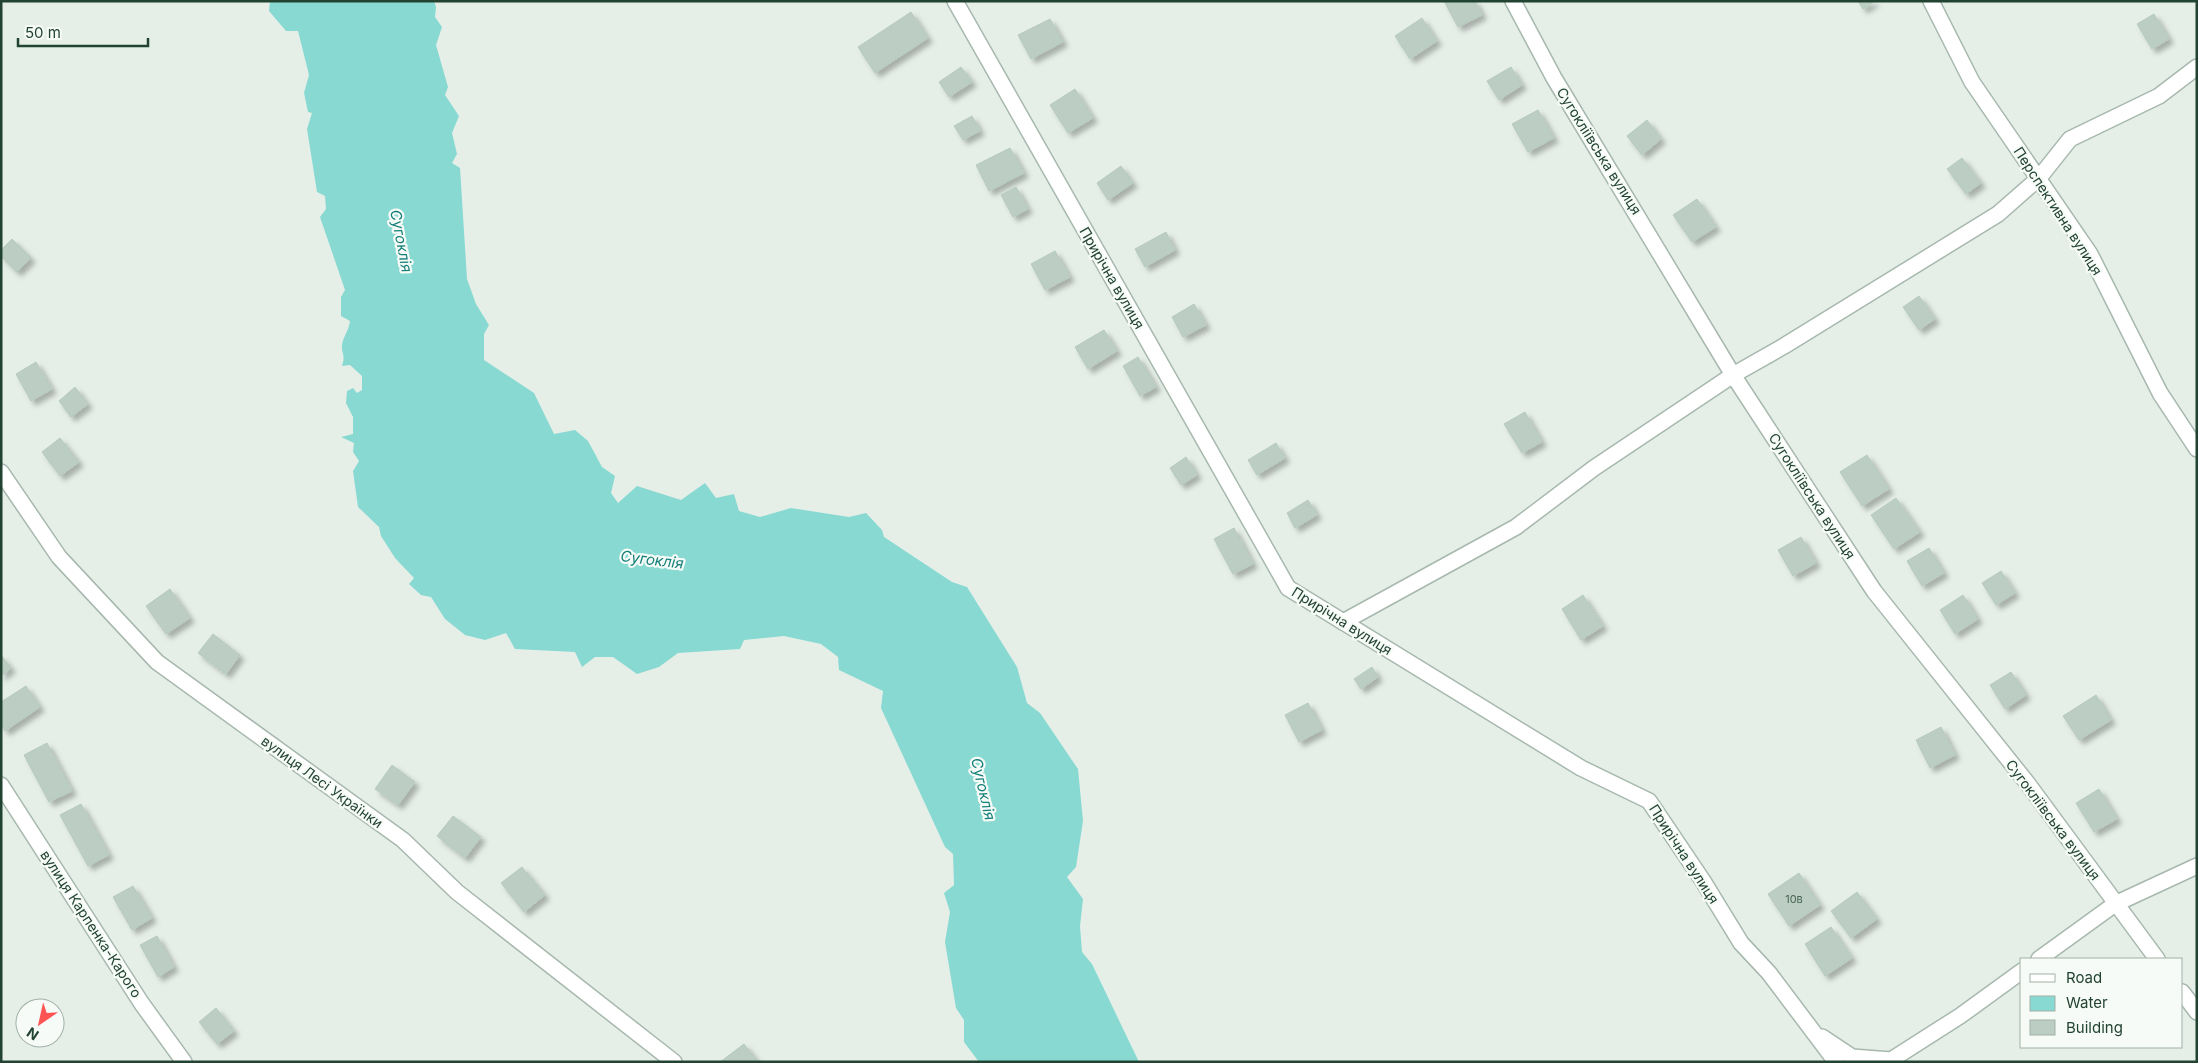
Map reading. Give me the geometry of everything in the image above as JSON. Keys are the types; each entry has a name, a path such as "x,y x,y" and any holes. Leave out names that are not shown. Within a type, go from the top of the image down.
{"street":[{"name":"Прирічна вулиця","path":"955,1 1288,588 1581,768 1649,801 1703,880 1741,944 1769,973 1836,1062"},
{"name":"Сугокліївська вулиця","path":"1513,1 1554,78 1734,375 1874,591 2028,784 2156,958"},
{"name":"Перспективна вулиця","path":"1931,1 1972,82 2090,254 2160,393 2197,449"},
{"path":"1344,622 1516,526 1594,468 1734,375 1998,214 2038,178 2070,139 2159,96 2197,67"},
{"name":"вулиця Лесі Українки","path":"1,472 59,557 157,662 403,840 457,892 674,1062"},
{"name":"вулиця Карпенка-Карого","path":"1,785 142,1004 184,1062"},
{"path":"2039,958 2115,904 2197,866"},
{"path":"1814,1032 1852,1057 1891,1060 1960,1016 2020,972"},
{"path":"2183,993 2197,1012"}],"water":[{"name":"Сугоклія","path":"270,1 434,1 436,7 435,17 442,27 436,45 448,87 445,95 459,116 452,133 457,154 452,163 460,168 467,279 476,304 489,325 484,334 484,360 534,393 554,434 575,430 588,441 602,467 615,476 611,493 618,503 637,486 681,500 705,483 716,498 734,494 739,511 760,517 791,508 849,517 866,513 882,530 884,537 952,582 967,587 1017,667 1027,703 1040,713 1078,769 1083,821 1076,867 1067,877 1083,899 1080,926 1082,952 1092,964 1139,1062 979,1062 964,1042 964,1020 956,1008 945,942 950,912 944,893 954,885 953,854 945,847 881,708 883,691 839,670 838,657 821,644 784,636 744,640 740,649 678,653 659,667 637,674 613,657 595,657 582,667 575,652 515,649 506,633 485,640 465,635 445,619 431,597 421,595 409,584 414,578 395,558 381,536 379,527 358,507 353,471 359,461 353,452 354,443 341,437 353,434 353,417 346,403 347,391 353,388 357,393 362,390 362,376 350,365 342,366 344,359 342,345 350,321 341,316 341,297 345,290 320,217 326,209 325,196 317,192 307,129 312,113 308,112 304,93 309,75 298,31 286,31 269,11"}],"building":[{"path":"1444,1 1475,1 1482,15 1458,27"},
{"path":"1858,1 1875,1 1863,9"},
{"path":"911,12 928,38 875,73 858,47"},
{"path":"2154,14 2169,39 2152,49 2137,24"},
{"path":"1422,18 1437,41 1410,59 1395,36"},
{"path":"1050,19 1063,42 1031,59 1018,35"},
{"path":"961,67 972,82 949,97 939,82"},
{"path":"1511,67 1522,85 1499,100 1487,81"},
{"path":"1075,89 1093,118 1068,133 1050,105"},
{"path":"1538,110 1554,138 1528,152 1512,124"},
{"path":"972,116 980,131 963,140 954,126"},
{"path":"1647,120 1661,139 1642,155 1627,136"},
{"path":"1010,148 1024,173 989,191 976,165"},
{"path":"1962,158 1981,183 1966,194 1947,169"},
{"path":"1121,166 1133,183 1108,200 1097,183"},
{"path":"1016,187 1028,209 1013,217 1001,195"},
{"path":"1697,199 1716,227 1692,242 1673,215"},
{"path":"1166,232 1175,250 1145,267 1135,249"},
{"path":"12,239 31,258 17,272 1,256 1,250"},
{"path":"1055,251 1070,277 1045,290 1031,264"},
{"path":"1919,296 1935,319 1919,330 1903,307"},
{"path":"1194,304 1206,325 1183,337 1172,317"},
{"path":"1104,330 1117,351 1088,369 1075,347"},
{"path":"1138,357 1156,387 1140,396 1123,366"},
{"path":"36,362 52,389 31,401 16,374"},
{"path":"75,387 88,404 71,417 59,401"},
{"path":"1525,412 1542,442 1522,453 1504,424"},
{"path":"60,438 79,462 60,476 42,452"},
{"path":"1276,443 1285,458 1257,475 1248,460"},
{"path":"1867,455 1889,489 1862,506 1840,472"},
{"path":"1186,457 1197,475 1181,485 1170,468"},
{"path":"1896,498 1920,532 1894,549 1871,515"},
{"path":"1308,500 1317,515 1295,528 1287,513"},
{"path":"1234,528 1253,564 1233,574 1214,539"},
{"path":"1801,537 1816,563 1793,576 1778,550"},
{"path":"1929,548 1944,573 1922,586 1907,561"},
{"path":"2001,571 2015,593 1996,605 1982,583"},
{"path":"170,589 190,618 166,634 146,606"},
{"path":"1583,595 1603,626 1581,640 1562,609"},
{"path":"1963,595 1978,619 1955,634 1940,610"},
{"path":"213,634 240,655 226,674 198,653"},
{"path":"1,655 11,668 1,676"},
{"path":"1372,667 1378,677 1361,689 1354,679"},
{"path":"2011,672 2026,695 2005,709 1990,685"},
{"path":"26,686 40,707 5,731 1,725 1,702"},
{"path":"2096,695 2111,720 2079,740 2063,716"},
{"path":"1308,703 1322,730 1299,742 1285,715"},
{"path":"1941,727 1955,755 1930,768 1916,740"},
{"path":"47,743 72,791 49,802 24,755"},
{"path":"392,765 415,782 398,805 375,789"},
{"path":"2099,789 2117,819 2094,832 2076,803"},
{"path":"81,804 109,855 88,866 60,815"},
{"path":"453,816 481,837 465,858 437,836"},
{"path":"522,867 545,895 524,912 501,883"},
{"path":"1799,873 1820,905 1789,926 1768,894"},
{"path":"133,886 152,918 132,930 113,897"},
{"path":"1857,892 1877,919 1851,938 1831,911"},
{"path":"1831,927 1852,958 1825,976 1805,944"},
{"path":"157,936 174,967 158,977 140,945"},
{"path":"216,1008 234,1031 217,1044 199,1022"},
{"path":"744,1044 758,1062 720,1062"}]}
